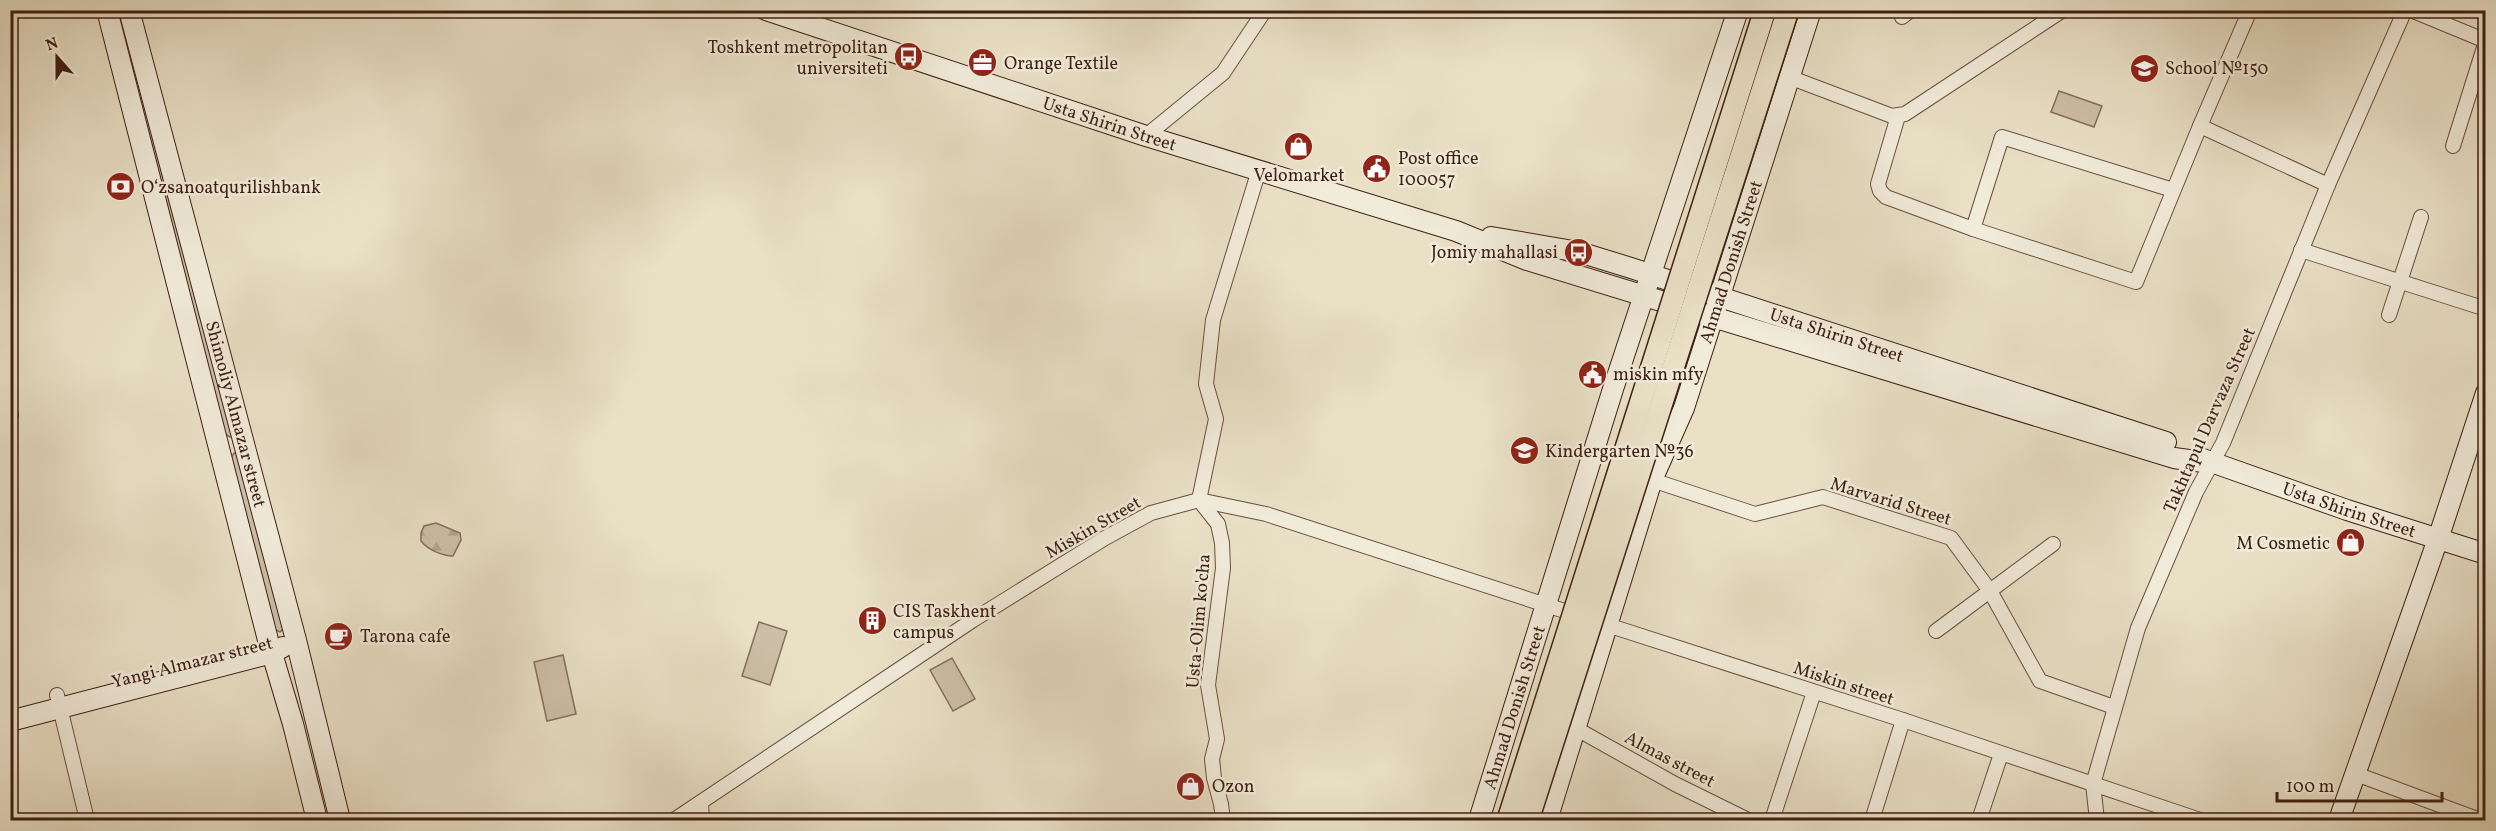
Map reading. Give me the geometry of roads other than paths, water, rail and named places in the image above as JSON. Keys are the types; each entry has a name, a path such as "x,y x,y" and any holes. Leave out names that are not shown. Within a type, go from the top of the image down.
{"main road":[{"name":"Shimoliy Almazar street","path":"106,10 270,647 293,724 317,820"},
{"name":"Shimoliy Almazar street","path":"129,10 296,640 340,820"},
{"name":"Usta Shirin Street","path":"766,10 1146,136 1456,231 1527,260 2174,458 2211,463"},
{"name":"Ahmad Donish Street","path":"1479,820 1613,388 1653,275 1738,10"},
{"name":"Ahmad Donish Street","path":"1508,820 1765,10"},
{"name":"Ahmad Donish Street","path":"1528,820 1788,10"},
{"name":"Ahmad Donish Street","path":"1547,820 1652,480 1684,408 1811,10"},
{"path":"118,56 139,50"},
{"path":"1668,224 1682,237 1698,246 1717,249 1737,245"},
{"name":"Usta Shirin Street","path":"1456,231 1579,252 1720,296 2177,446 2211,463 2486,554"},
{"path":"1613,388 1625,400 1644,408 1664,411 1684,408"},
{"path":"2339,820 2438,539 2486,393"},
{"path":"219,450 244,442"},
{"name":"Yangi Almazar street","path":"10,707 58,701 296,640"},
{"name":"Yangi Almazar street","path":"10,721 58,701"}],"street":[{"path":"1146,136 1223,73 1265,10"},
{"path":"1789,77 1892,116 1898,116 1905,114 2063,10"},
{"path":"1898,116 1880,178 1880,191 1886,197 1973,229 2136,282 2250,10"},
{"name":"Takhtapul Darvaza Street","path":"2097,820 2093,784 2138,628 2196,492 2223,443 2328,185 2405,10"},
{"path":"2411,10 2486,41 2453,146"},
{"path":"2200,126 2328,185"},
{"path":"1973,229 2002,137 2173,190"},
{"path":"1199,500 1216,419 1206,384 1213,320 1259,170"},
{"path":"2390,315 2421,217"},
{"path":"2301,250 2486,309"},
{"name":"Marvarid Street","path":"1652,480 1755,514 1823,497 1946,535 1954,540 1990,591 2040,681 2114,707"},
{"name":"Miskin Street","path":"674,820 973,620 1105,538 1150,513 1199,500 1266,514 1547,606"},
{"name":"Usta-Olim ko'cha","path":"1199,500 1218,524 1222,543 1223,568 1208,685 1217,739 1212,759 1214,778 1223,820"},
{"path":"1936,631 2053,544"},
{"name":"Miskin street","path":"1547,606 1903,720 2093,784"},
{"path":"1772,820 1814,692"},
{"path":"58,701 87,820"},
{"path":"1872,820 1903,720"},
{"name":"Almas street","path":"1575,728 1675,784 1748,820"},
{"path":"1979,820 2001,754"},
{"path":"2356,774 2480,820"},
{"path":"2093,784 2200,820"},
{"path":"701,803 702,820"}],"place":[{"name":"Toshkent metropolitan universiteti","path":"909,57"},
{"name":"Orange Textile","path":"983,63"},
{"name":"School №150","path":"2144,68"},
{"name":"Velomarket","path":"1299,146"},
{"name":"Post office 100057","path":"1377,168"},
{"name":"Oʻzsanoatqurilishbank","path":"120,187"},
{"name":"Jomiy mahallasi","path":"1579,252"},
{"name":"miskin mfy","path":"1592,374"},
{"name":"Kindergarten №36","path":"1524,451"},
{"name":"M Cosmetic","path":"2351,543"},
{"name":"CIS Taskhent campus","path":"872,621"},
{"name":"Tarona cafe","path":"339,636"},
{"name":"Ozon","path":"1191,786"}]}
